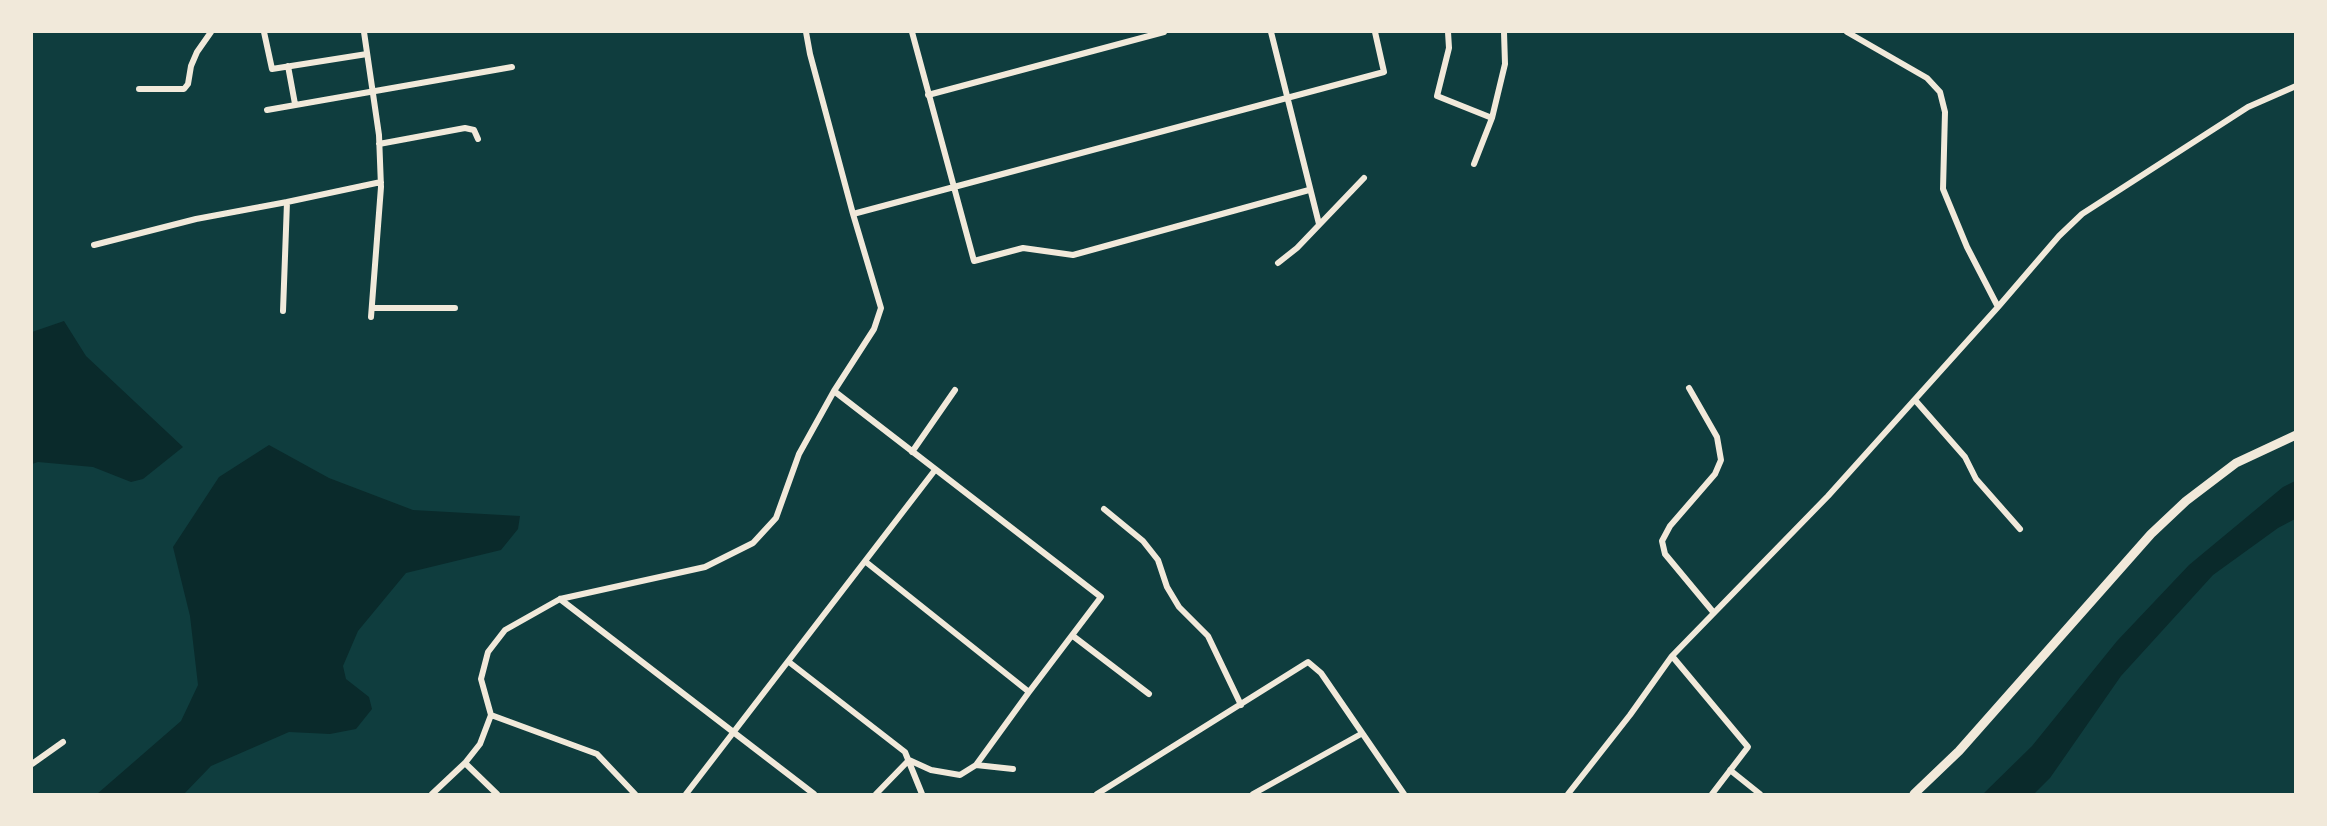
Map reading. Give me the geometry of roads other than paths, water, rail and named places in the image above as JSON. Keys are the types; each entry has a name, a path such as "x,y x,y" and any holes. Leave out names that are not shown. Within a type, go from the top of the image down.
{"street":[{"path":"139,89 184,89 188,84 191,66 197,52 211,32"},
{"path":"264,32 272,69 367,54"},
{"path":"364,32 379,144 381,182 371,317"},
{"path":"432,795 465,763 480,744 491,715 481,679 488,652 505,630 560,599 705,567 753,543 776,518 799,454 834,391 874,329 881,308 853,214 806,32"},
{"path":"912,32 974,261 1023,248 1073,255 1309,190"},
{"path":"928,95 1164,32"},
{"path":"1271,32 1319,224"},
{"path":"853,214 1384,72 1375,32"},
{"path":"1448,32 1449,48 1437,96 1492,118"},
{"path":"1474,164 1492,118 1505,64 1504,32"},
{"path":"1847,32 1927,78 1940,92 1945,112 1943,189 1968,248 1998,307"},
{"path":"288,66 295,104"},
{"path":"267,110 512,68"},
{"path":"1568,795 1672,656 1828,496 2082,214 2248,107 2295,86"},
{"path":"379,144 465,128 474,129 478,139"},
{"path":"1278,263 1297,248 1364,178"},
{"path":"94,245 196,219 381,182"},
{"path":"283,311 287,202"},
{"path":"372,308 455,308"},
{"path":"1689,388 1717,437 1721,460 1715,474 1670,526 1662,541 1665,554 1714,613"},
{"path":"912,452 955,390"},
{"path":"834,391 1101,597 976,765 960,775 931,770 909,760"},
{"path":"1915,400 1965,457 1976,479 2020,530"},
{"path":"1914,795 1959,751 2151,534 2186,501 2236,463 2295,435"},
{"path":"686,795 934,470"},
{"path":"1104,509 1143,541 1158,560 1167,587 1179,607 1208,636 1241,705"},
{"path":"866,562 1029,692"},
{"path":"560,599 814,795"},
{"path":"1072,636 1149,694"},
{"path":"1672,656 1748,747 1712,795"},
{"path":"789,662 905,752 922,795"},
{"path":"1097,795 1308,663 1321,673 1404,795"},
{"path":"491,715 597,754 635,795"},
{"path":"1253,795 1361,734"},
{"path":"32,764 63,742"},
{"path":"876,795 909,760"},
{"path":"465,763 497,795"},
{"path":"976,765 1013,768"},
{"path":"1730,770 1760,795"}],"water":[{"path":"64,321 86,356 183,447 143,479 131,482 93,467 38,462 32,464 32,332"},
{"path":"269,445 329,478 413,510 520,516 518,529 501,550 406,573 358,631 343,666 346,679 369,697 372,709 356,729 330,734 289,732 211,766 184,794 97,794 181,721 198,685 190,616 173,547 219,477"},
{"path":"2295,481 2295,519 2278,528 2213,575 2121,676 2050,778 2034,794 1983,794 2032,746 2117,641 2189,565 2283,487"}]}
